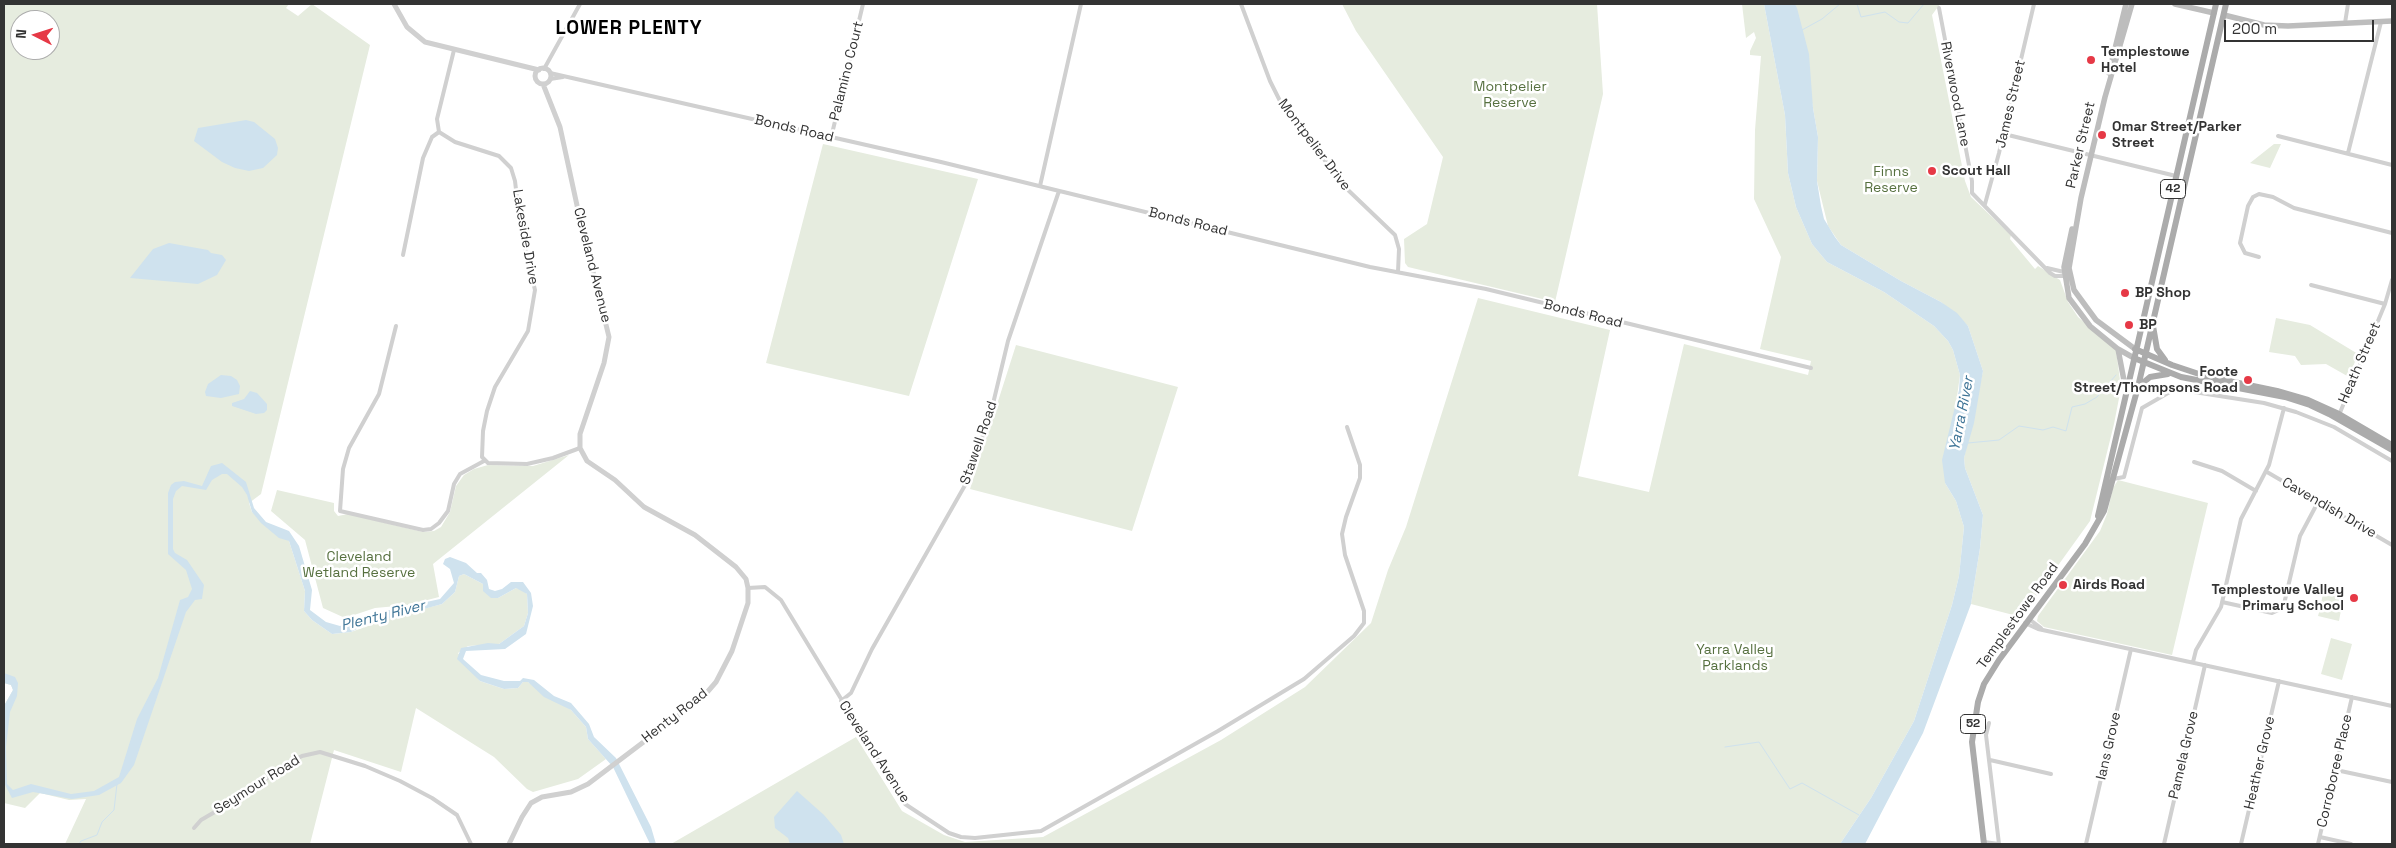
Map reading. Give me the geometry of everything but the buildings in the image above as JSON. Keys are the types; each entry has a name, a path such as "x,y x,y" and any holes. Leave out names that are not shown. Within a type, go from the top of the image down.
{"main road":[{"name":"Parker Street","path":"2105,97 2113,52 2126,4"},
{"name":"Parker Street","path":"2066,274 2081,198 2105,97 2132,4"},
{"path":"2175,4 2276,26 2392,21"},
{"name":"42","path":"2134,358 2216,4"},
{"name":"42","path":"2172,365 2161,357 2157,349 2153,320 2226,4"},
{"path":"2066,274 2077,295 2096,320 2135,349 2172,365 2218,380 2288,393 2338,416 2392,445"},
{"path":"2066,274 2069,298 2090,326 2118,349 2143,363 2197,381 2285,397 2338,416 2392,450"},
{"name":"52","path":"2145,353 2153,320"},
{"path":"2118,349 2126,391"},
{"name":"Templestowe Road","path":"1984,843 1972,742 1973,722 1984,684 2027,621 2096,527 2104,511 2138,387 2145,353"},
{"name":"Templestowe Road","path":"2096,527 2134,358"},
{"path":"2138,387 2150,377 2170,373"}],"street":[{"name":"Bonds Road","path":"394,4 407,27 419,38 454,50 520,67 1040,186 1214,230 1398,272 1486,289 1811,368"},
{"path":"547,82 537,80 551,59 580,4"},
{"name":"Palamino Court","path":"831,138 863,4"},
{"path":"1040,186 1081,4"},
{"name":"Montpelier Drive","path":"1241,4 1270,81 1283,107 1348,190 1396,235 1399,249 1398,272"},
{"name":"James Street","path":"1984,204 2004,134 2034,4"},
{"path":"2346,23 2348,4"},
{"name":"Riverwood Lane","path":"1939,8 1972,181 1972,193 2045,267 2066,274"},
{"path":"2348,154 2382,22"},
{"path":"403,256 424,158 432,137 439,132 437,119 454,50"},
{"name":"Cleveland Avenue","path":"543,72 560,127 609,337 604,364 580,434 580,448"},
{"name":"Bonds Road","path":"547,82 565,77"},
{"name":"Lakeside Drive","path":"439,132 455,142 499,156 511,168 515,181 521,232 534,290 528,331 495,386 487,411 482,432 484,461"},
{"path":"2004,134 2176,176"},
{"path":"2278,136 2392,165"},
{"name":"Stawell Road","path":"841,700 851,693 857,683 872,648 968,480 992,408 1008,341 1059,191"},
{"path":"2259,257 2247,254 2241,246 2242,228 2254,196 2263,195 2290,206 2392,233"},
{"name":"Heath Street","path":"2338,416 2385,304 2392,280"},
{"path":"2311,285 2385,304"},
{"path":"396,326 379,394 349,448 343,469 340,510 423,530 431,529 440,523 448,511 454,484 460,474 470,466 484,461 488,463 527,464 553,458 580,448 587,461 615,480 644,507 696,535 736,567 746,579 748,588"},
{"path":"2113,479 2124,477 2141,410 2160,396 2175,389 2284,408 2334,427 2392,461"},
{"path":"2193,662 2196,650 2218,613 2222,602 2241,519 2267,472 2284,408"},
{"name":"Cleveland Avenue","path":"748,588 765,587 772,590 781,600 905,804 949,833 961,837 975,838 1041,831 1218,731 1304,679 1364,623 1364,610 1345,554 1342,534 1360,478 1360,465 1347,427"},
{"path":"2194,462 2222,471 2256,491"},
{"name":"Cavendish Drive","path":"2267,472 2392,545"},
{"path":"2222,602 2272,613 2281,609 2284,604 2300,536 2318,502"},
{"name":"Henty Road","path":"509,844 522,817 532,803 542,797 571,792 588,784 703,697 716,682 738,639 748,603 748,588"},
{"path":"2027,621 2043,629 2392,706"},
{"name":"Ians Grove","path":"2086,844 2131,649"},
{"name":"Pamela Grove","path":"2164,844 2205,665"},
{"name":"Heather Grove","path":"2241,844 2279,681"},
{"name":"Corroboree Place","path":"2318,844 2352,697"},
{"path":"1984,843 1999,844 1986,735 1989,723"},
{"name":"Seymour Road","path":"194,828 202,820 244,795 282,767 302,756 320,752 387,775 432,798 457,814 471,844"},
{"path":"1990,760 2051,774"},
{"path":"2336,770 2392,782"},
{"path":"2320,837 2351,844"}],"green space":[{"path":"4,4 289,4 286,8 298,16 312,4 370,45 261,494 249,503 252,512 289,541 305,591 304,611 312,620 332,634 351,632 396,616 442,604 455,592 459,576 464,574 483,584 498,598 516,588 521,589 527,594 528,613 524,626 499,644 468,646 458,653 480,681 504,689 518,688 523,682 528,682 571,710 586,727 588,739 606,759 578,779 533,792 527,789 494,757 416,708 401,772 334,750 310,844 65,844 86,799 69,800 40,793 25,808 4,803 4,712 5,704 13,690 11,685 4,683"},
{"name":"Montpelier Reserve","path":"1342,4 1597,4 1603,94 1555,302 1408,267 1405,263 1404,239 1427,224 1443,157 1356,31"},
{"name":"Yarra Valley Parklands","path":"1742,4 1764,4 1785,115 1788,173 1796,207 1812,244 1827,262 1884,292 1934,326 1948,341 1953,350 1960,375 1945,483 1956,501 1964,527 1959,576 1952,605 1914,721 1871,798 1840,844 671,844 856,737 902,811 944,835 965,842 1043,837 1221,740 1305,687 1371,623 1388,570 1406,527 1478,298 1610,330 1578,476 1649,492 1684,344 1808,375 1811,361 1760,349 1781,257 1754,199 1755,130 1761,56 1750,55 1756,38 1754,32 1746,38"},
{"name":"Finns Reserve","path":"1795,4 1940,4 1932,15 1965,181 1971,197 2011,235 2010,239 2035,269 2038,266 2060,280 2068,302 2078,317 2116,350 2121,388 2090,521 2021,617 1971,604 1983,515 1965,468 1964,458 1983,371 1968,326 1941,302 1901,281 1841,245 1828,226 1817,181 1818,137"},
{"path":"823,144 978,179 909,396 766,363"},
{"path":"2274,144 2281,144 2270,168 2250,163"},
{"path":"2276,318 2310,325 2358,354 2349,377 2326,364 2301,365 2295,356 2269,352"},
{"path":"1016,345 1178,387 1132,531 970,489"},
{"name":"Cleveland Wetland Reserve","path":"569,455 433,564 439,597 408,605 375,608 345,618 323,608 305,540 271,511 277,490 334,503 334,511 338,516 348,514 423,532 434,531 441,527 450,512 456,486 464,475 474,469 488,465 533,466"},
{"path":"2118,480 2208,503 2172,655 2044,627 2037,621 2038,616 2100,531 2107,514 2113,488"},
{"path":"2323,593 2344,598 2341,609 2321,604"},
{"path":"2321,605 2341,610 2339,621 2318,616"},
{"path":"2331,638 2352,644 2342,680 2321,674"}],"water":[{"name":"Yarra River","path":"1764,4 1795,4 1797,8 1809,54 1813,108 1818,137 1817,181 1824,219 1841,245 1957,313 1968,326 1983,371 1974,423 1964,458 1965,468 1983,515 1971,604 1923,733 1865,844 1840,844 1871,798 1914,721 1952,605 1959,576 1964,527 1956,501 1945,483 1942,460 1959,390 1960,375 1953,350 1948,341 1934,326 1884,292 1827,262 1812,244 1796,207 1788,173 1785,115"},
{"path":"246,120 254,122 275,139 278,148 277,155 263,168 249,171 235,168 222,162 194,141 198,128"},
{"path":"169,243 208,250 211,253 222,255 226,260 217,275 198,284 130,278 153,249"},
{"path":"221,375 231,376 237,380 240,386 239,394 221,398 206,396 205,392 208,384"},
{"path":"250,391 257,393 267,404 267,410 264,413 256,414 232,406 232,403 244,399"},
{"name":"Plenty River","path":"222,463 246,482 254,508 266,522 289,531 299,546 312,590 310,610 326,622 340,626 367,615 440,599 454,583 450,569 443,564 445,559 450,557 466,563 477,573 481,573 487,580 489,589 495,591 502,589 511,582 523,582 531,593 533,606 526,634 505,649 466,651 463,659 481,675 504,681 520,681 523,678 534,680 554,696 571,703 589,724 594,737 616,758 651,827 656,844 650,844 613,767 588,739 586,727 571,710 544,697 528,682 523,682 518,688 504,689 480,681 457,659 461,648 488,643 499,644 524,626 528,613 527,594 516,588 498,598 491,598 483,591 483,584 464,574 459,576 455,592 442,604 373,623 366,621 363,626 351,632 332,634 312,620 304,611 305,591 289,541 279,538 261,523 252,512 247,495 242,487 227,474 222,474 212,480 206,490 182,486 176,491 173,499 173,549 175,553 187,560 204,585 202,599 195,600 186,612 134,765 121,783 99,795 72,799 33,792 12,798 4,783 4,712 5,704 13,690 11,685 4,683 4,673 15,677 18,683 17,696 10,712 6,747 7,784 13,790 31,784 71,794 94,791 119,777 137,719 158,678 180,600 188,597 192,589 186,570 168,554 168,493 171,485 175,482 184,481 202,486 211,466"},
{"path":"797,791 824,815 841,835 844,844 790,844 788,838 775,828 774,817"}],"waterway":[{"path":"1802,30 1822,19 1840,4"},
{"path":"1857,4 1861,17 1885,12 1899,22 1908,23 1924,4"},
{"name":"Yarra River","path":"1968,443 1999,440 2019,426 2043,430 2053,427 2066,431 2072,407 2085,404 2097,397 2116,375"},
{"path":"1725,747 1759,742 1790,789 1802,783 1859,815"},
{"path":"79,844 81,841 97,835 102,822 114,810 117,784"}],"place":[{"name":"Templestowe Hotel","path":"2091,60"},
{"name":"Omar Street/Parker Street","path":"2102,135"},
{"name":"Scout Hall","path":"1932,171"},
{"name":"BP Shop","path":"2125,293"},
{"name":"BP","path":"2129,325"},
{"name":"Foote Street/Thompsons Road","path":"2248,380"},
{"name":"Airds Road","path":"2063,585"},
{"name":"Templestowe Valley Primary School","path":"2354,598"}],"district":[{"name":"LOWER PLENTY","path":"629,29"}]}
